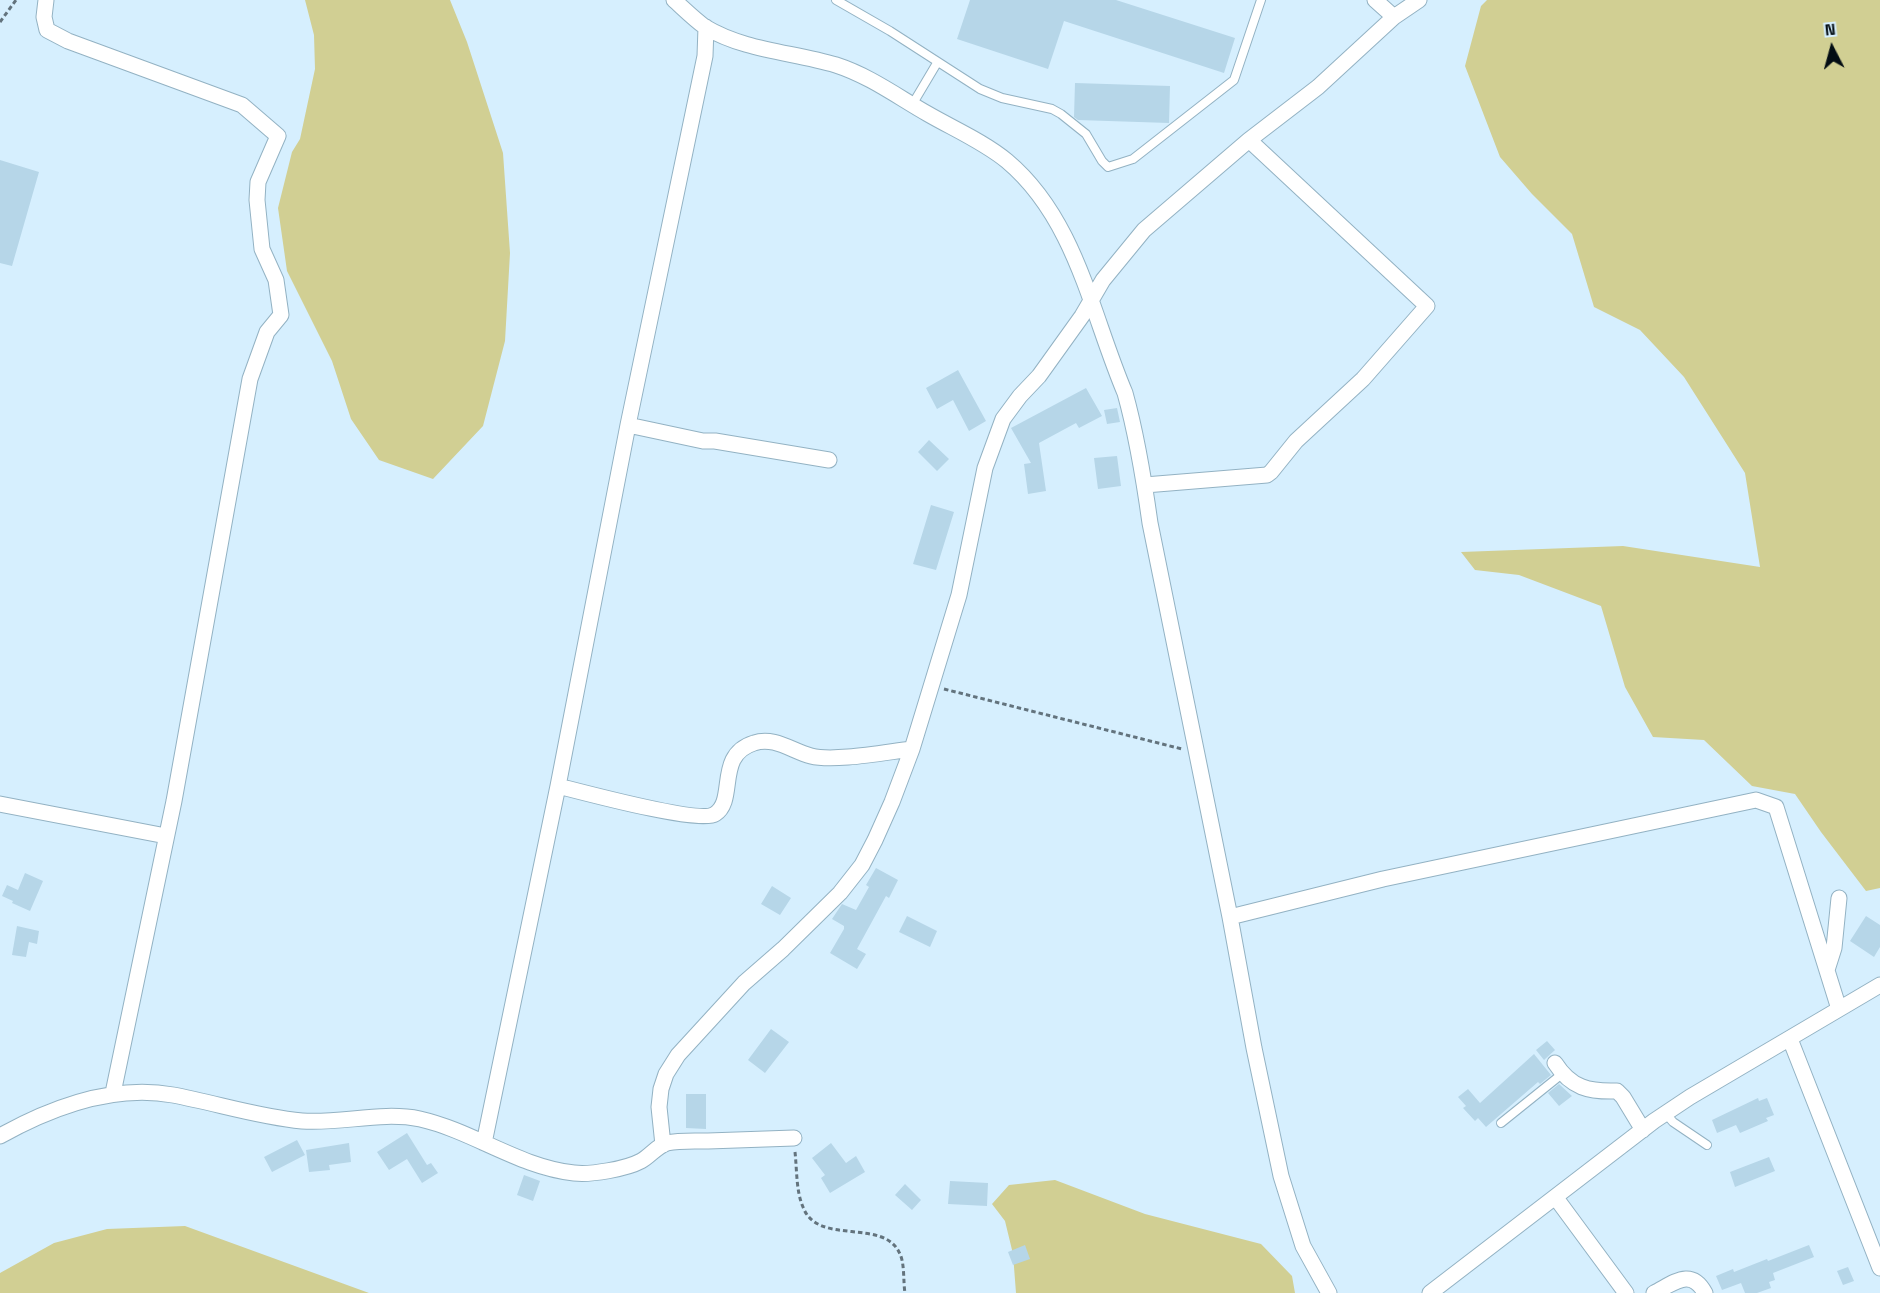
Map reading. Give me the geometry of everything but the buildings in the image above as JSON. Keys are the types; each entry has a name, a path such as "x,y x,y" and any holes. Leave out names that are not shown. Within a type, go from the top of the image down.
{"street":[{"path":"46,0 44,17 47,30 68,41 242,105 278,136 258,182 257,200 262,249 276,280 282,315 267,332 250,379 174,801 113,1093"},
{"path":"674,0 706,27 754,47 852,71 1005,159 1037,190 1066,235 1125,393 1281,1176 1303,1246 1329,1293"},
{"path":"1375,0 1394,17"},
{"path":"663,1145 660,1096 664,1080 678,1054 744,983 783,949 847,885 862,865 875,840 912,749 965,573 985,468 1003,419 1064,342 1103,280 1144,230 1249,140 1318,87 1394,17 1419,0"},
{"path":"484,1143 558,786 628,425 705,56 706,27"},
{"path":"1145,485 1267,475 1296,441 1363,379 1427,306 1249,140"},
{"path":"628,425 703,441 829,460"},
{"path":"558,786 681,814 705,817 719,810 723,803 731,765 737,752 752,743 771,741 812,756 840,757 912,749"},
{"path":"1230,917 1383,879 1756,800 1776,807 1839,1008"},
{"path":"0,804 166,836"},
{"path":"1827,970 1834,948 1839,898"},
{"path":"1430,1293 1642,1130 1690,1097 1880,985"},
{"path":"1790,1039 1880,1268"},
{"path":"1559,1069 1579,1086 1594,1092 1617,1091 1623,1097 1642,1130"},
{"path":"0,1136 25,1122 67,1105 113,1093 134,1091 167,1094 229,1106 274,1118 303,1121 367,1117 418,1119 445,1126 533,1164 576,1173 629,1166 663,1145 684,1142 794,1138"},
{"path":"1556,1198 1626,1293"},
{"path":"1654,1293 1683,1279 1691,1278 1697,1281 1705,1293"}],"lane":[{"path":"836,0 980,89 1002,98 1053,109 1086,134 1108,167 1133,159 1234,80 1261,0"},
{"path":"912,105 938,63"},
{"path":"1501,1123 1559,1069"},
{"path":"1666,1114 1673,1122 1707,1145"}],"path":[{"path":"0,22 16,0"},
{"path":"930,686 1176,749 1196,748"},
{"path":"794,1138 797,1180 803,1208 812,1221 833,1230 858,1231 889,1241 900,1254 905,1293"}],"shaded area":[{"path":"305,0 450,0 467,42 503,153 510,253 505,341 483,426 433,479 379,460 351,419 332,361 287,271 278,208 292,152 300,139 315,69 314,35"},
{"path":"1487,0 1880,0 1880,888 1866,891 1795,794 1752,786 1704,740 1653,737 1625,687 1601,606 1519,575 1475,570 1461,552 1623,546 1760,567 1745,473 1684,377 1640,330 1594,307 1572,234 1532,194 1500,157 1465,66 1481,6"},
{"path":"1055,1180 1145,1214 1261,1244 1292,1276 1295,1293 1016,1293 1013,1254 1005,1221 992,1204 1009,1185"},
{"path":"185,1226 369,1293 0,1293 0,1273 54,1243 107,1229"}]}
